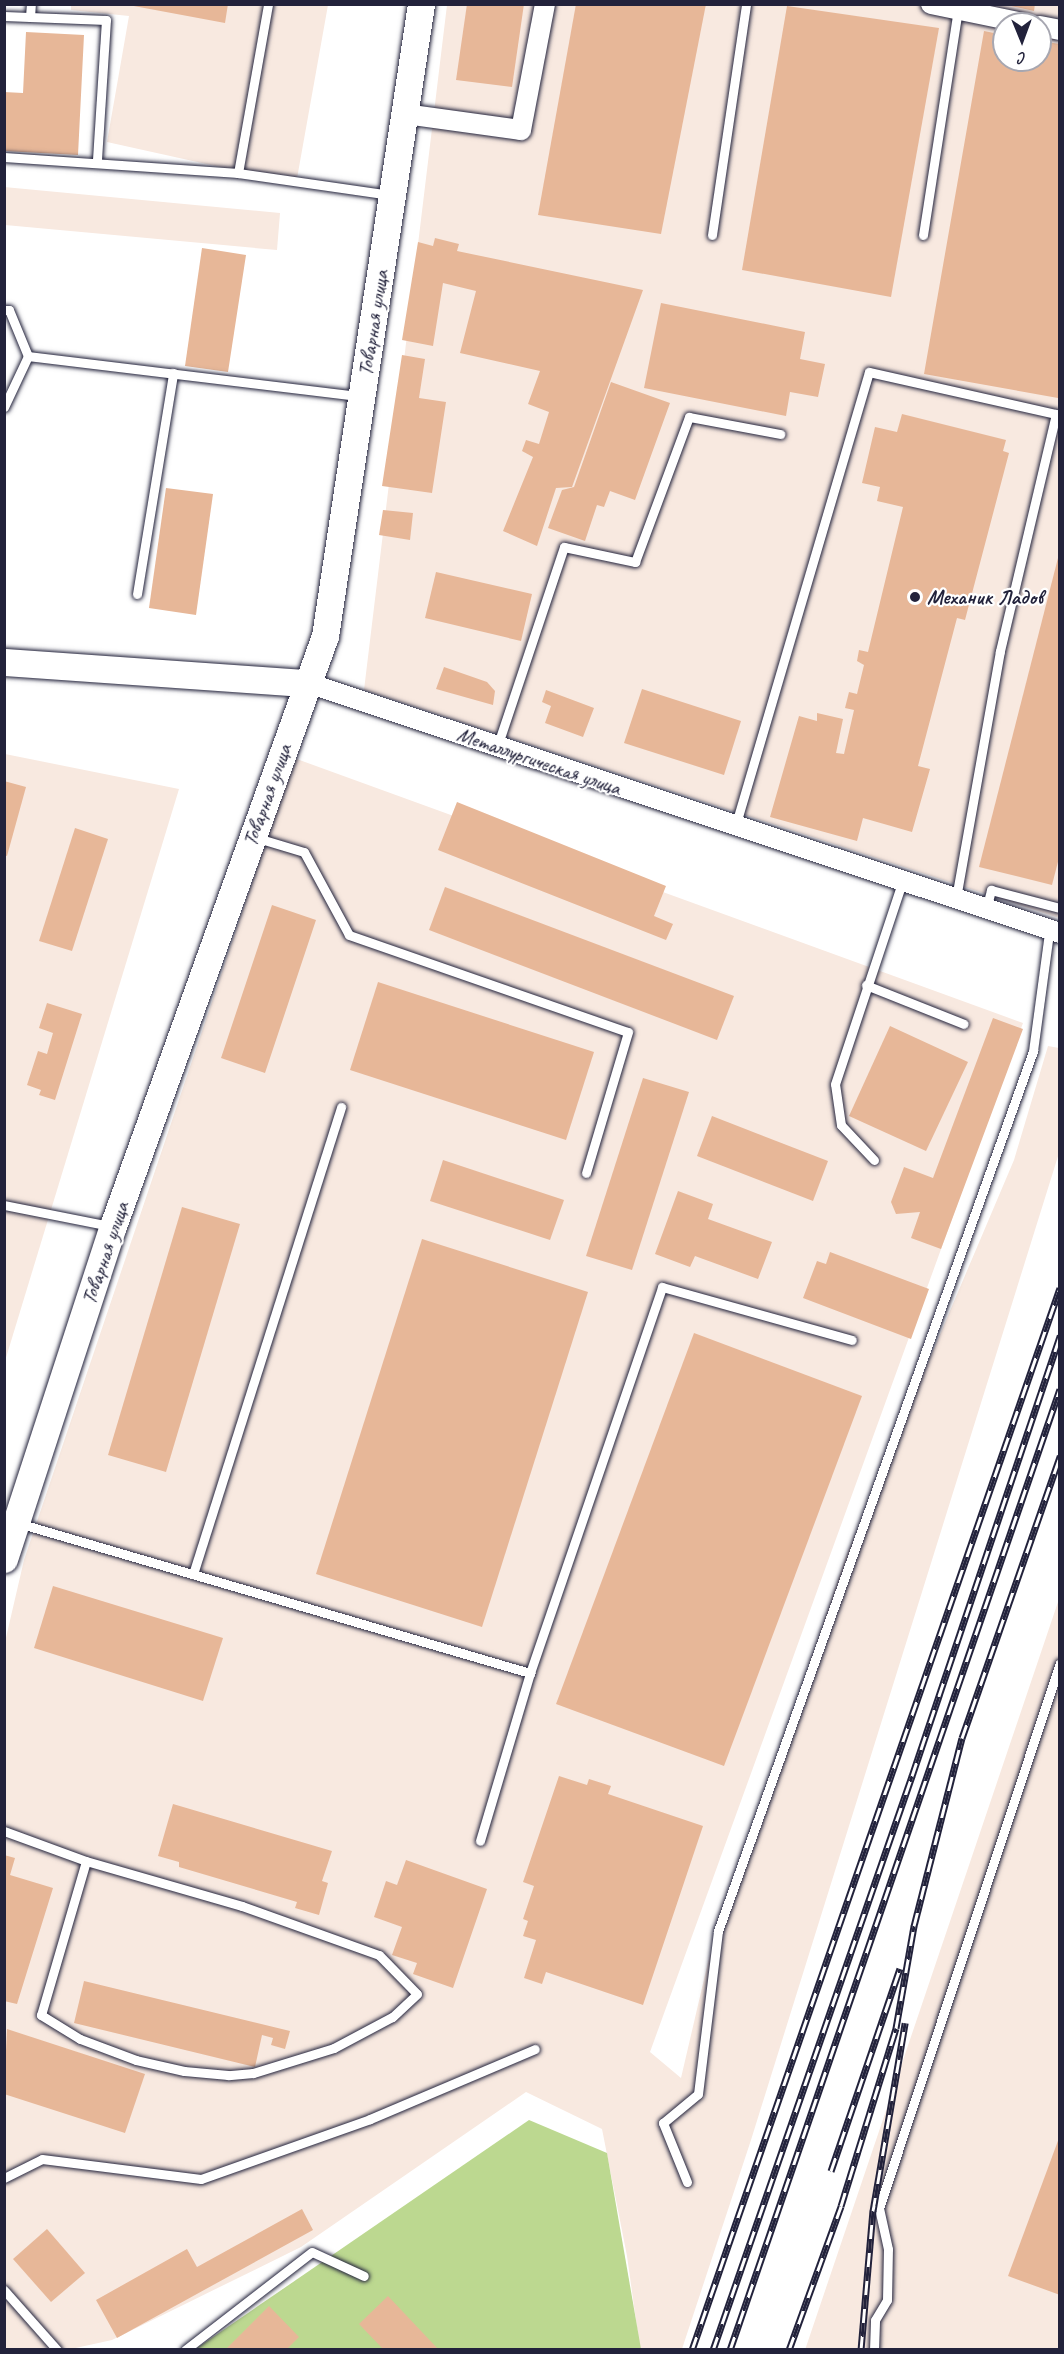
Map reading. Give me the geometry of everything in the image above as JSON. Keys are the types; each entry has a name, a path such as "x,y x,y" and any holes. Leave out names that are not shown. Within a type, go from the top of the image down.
{"street":[{"name":"Товарная улица","path":"4,1559 113,1226 325,636 421,4"},
{"path":"405,114 521,130 545,4"},
{"path":"931,4 992,17"},
{"name":"Металлургическая улица","path":"4,662 308,683 1054,933"}],"lane":[{"path":"30,17 31,4"},
{"path":"238,173 268,4"},
{"path":"712,235 746,4"},
{"path":"923,235 958,10"},
{"path":"4,16 106,20 97,161"},
{"path":"4,156 238,173 393,195"},
{"path":"4,310 9,310 28,356 4,407"},
{"path":"28,356 362,396"},
{"path":"735,827 869,372 1056,414 1000,651 956,901"},
{"path":"137,594 173,373"},
{"path":"497,747 564,547 635,562 688,417 780,434"},
{"path":"252,837 304,852 350,935 628,1032 586,1173"},
{"path":"874,1160 841,1125 835,1084 866,985 902,883"},
{"path":"986,911 991,890 1059,908"},
{"path":"687,2182 663,2123 698,2094 718,1931 1033,1051 1054,933"},
{"path":"866,985 964,1024"},
{"path":"193,1574 341,1107"},
{"path":"4,1205 113,1226"},
{"path":"480,1841 530,1673 662,1287 852,1340"},
{"path":"16,1523 530,1673"},
{"path":"874,2349 875,2320 887,2300 888,2249 879,2208 1059,1663"},
{"path":"4,1831 86,1861 242,1906 379,1955 417,1994 392,2017 334,2048 253,2073 228,2075 184,2071 136,2060 80,2039 41,2015 86,1861"},
{"path":"4,2178 42,2159 201,2179 370,2119 534,2049"},
{"path":"184,2349 312,2252 364,2276"},
{"path":"4,2290 57,2349"}],"shaded area":[{"path":"71,4 328,5 296,184 107,142 129,16 71,10"},
{"path":"447,5 1059,5 1059,918 364,690"},
{"path":"4,187 280,213 277,250 5,225"},
{"path":"5,754 179,789 5,1361"},
{"path":"294,758 1023,1023 650,2052 681,2078 708,1962 846,1556 1014,1160 1048,1046 1059,1048 1059,1153 751,2140 682,2349 640,2349 627,2256 602,2129 526,2092 301,2247 112,2340 71,2349 5,2349 5,1642 24,1560"},
{"path":"1059,1599 1059,2349 805,2350 988,1809"}],"green space":[{"path":"529,2120 607,2153 641,2349 194,2350"}],"building":[{"path":"123,4 228,4 225,23"},
{"path":"467,4 524,4 512,87 456,80"},
{"path":"576,4 706,4 661,234 538,215"},
{"path":"1002,4 1035,4 1034,11"},
{"path":"787,6 939,28 891,297 742,270"},
{"path":"984,31 992,33 992,72 1052,72 1052,43 1060,44 1058,398 924,374"},
{"path":"26,32 84,35 78,155 4,151 4,92 23,93"},
{"path":"435,238 459,244 457,251 643,290 572,487 556,488 537,546 503,531 533,457 522,451 526,440 539,444 549,412 528,404 540,371 460,353 476,291 443,283 433,346 402,340 418,242 433,246"},
{"path":"202,248 246,255 228,372 185,366"},
{"path":"661,303 805,332 800,359 825,364 818,397 790,392 786,416 644,388"},
{"path":"402,355 425,359 419,398 446,402 432,493 382,486"},
{"path":"611,382 670,403 635,500 610,491 604,507 597,505 585,541 548,528 562,490 574,487"},
{"path":"902,414 1006,440 1003,451 1009,453 965,620 957,618 918,766 930,769 912,832 863,818 857,841 770,817 799,716 817,721 817,713 843,719 836,753 844,754 854,710 845,708 849,692 857,694 864,665 857,661 859,650 868,652 903,507 877,501 880,487 862,483 875,427 897,432"},
{"path":"166,488 213,494 196,615 149,608"},
{"path":"383,510 413,513 410,540 379,535"},
{"path":"1059,554 1060,854 1052,885 979,867"},
{"path":"436,572 532,594 521,641 425,618"},
{"path":"444,667 487,682 495,691 493,705 436,689"},
{"path":"642,689 741,721 724,775 624,743"},
{"path":"546,690 594,708 583,737 545,723 551,706 542,702"},
{"path":"4,781 26,787 7,856 4,855"},
{"path":"457,802 666,886 654,916 673,924 666,940 438,850"},
{"path":"75,828 108,839 72,951 39,941"},
{"path":"445,887 734,996 717,1040 429,930"},
{"path":"272,905 316,920 265,1073 221,1058"},
{"path":"378,982 594,1052 566,1140 350,1070"},
{"path":"47,1003 82,1014 55,1100 39,1095 41,1090 27,1085 38,1051 47,1054 53,1033 39,1028"},
{"path":"993,1018 1023,1029 941,1249 911,1238 920,1212 896,1214 891,1202 904,1167 933,1178"},
{"path":"890,1026 968,1062 926,1151 849,1116"},
{"path":"643,1078 689,1092 632,1270 586,1256"},
{"path":"712,1116 828,1161 813,1201 697,1156"},
{"path":"443,1160 564,1200 550,1240 430,1201"},
{"path":"678,1191 713,1204 708,1219 772,1242 758,1279 695,1256 690,1267 655,1254"},
{"path":"182,1207 240,1224 166,1472 108,1455"},
{"path":"422,1239 588,1292 482,1627 316,1574"},
{"path":"830,1252 929,1289 911,1339 803,1298 817,1261 826,1264"},
{"path":"694,1333 862,1396 724,1766 556,1704"},
{"path":"53,1586 223,1638 203,1701 34,1648"},
{"path":"559,1776 587,1785 589,1779 611,1786 608,1794 703,1826 643,2005 546,1972 542,1984 524,1978 536,1940 523,1936 528,1921 523,1919 534,1886 523,1882"},
{"path":"173,1804 332,1851 322,1881 328,1883 319,1915 295,1908 297,1902 179,1867 179,1862 158,1856"},
{"path":"4,1855 15,1858 10,1875 53,1888 17,2004 4,2001"},
{"path":"406,1860 487,1889 453,1988 413,1974 417,1963 392,1955 402,1927 374,1917 386,1881 397,1885"},
{"path":"84,1981 290,2031 285,2049 271,2045 273,2038 262,2035 255,2067 74,2023"},
{"path":"7,2029 145,2074 125,2133 4,2094"},
{"path":"1060,2138 1060,2295 1008,2276"},
{"path":"302,2209 313,2230 117,2338 96,2300 187,2249 197,2267"},
{"path":"47,2229 85,2273 51,2302 13,2259"},
{"path":"388,2296 439,2350 384,2350 359,2324"},
{"path":"269,2306 299,2337 286,2350 225,2350"}],"railway":[{"path":"692,2350 1060,1288"},
{"path":"713,2350 912,1776 1060,1335"},
{"path":"730,2350 1060,1389"},
{"path":"789,2350 841,2206 896,2028 914,1926 962,1738 1060,1456"},
{"path":"831,2171 900,1968"},
{"path":"861,2350 873,2211 905,2023"}],"place":[{"name":"Механик Ладов","path":"915,597"}]}
